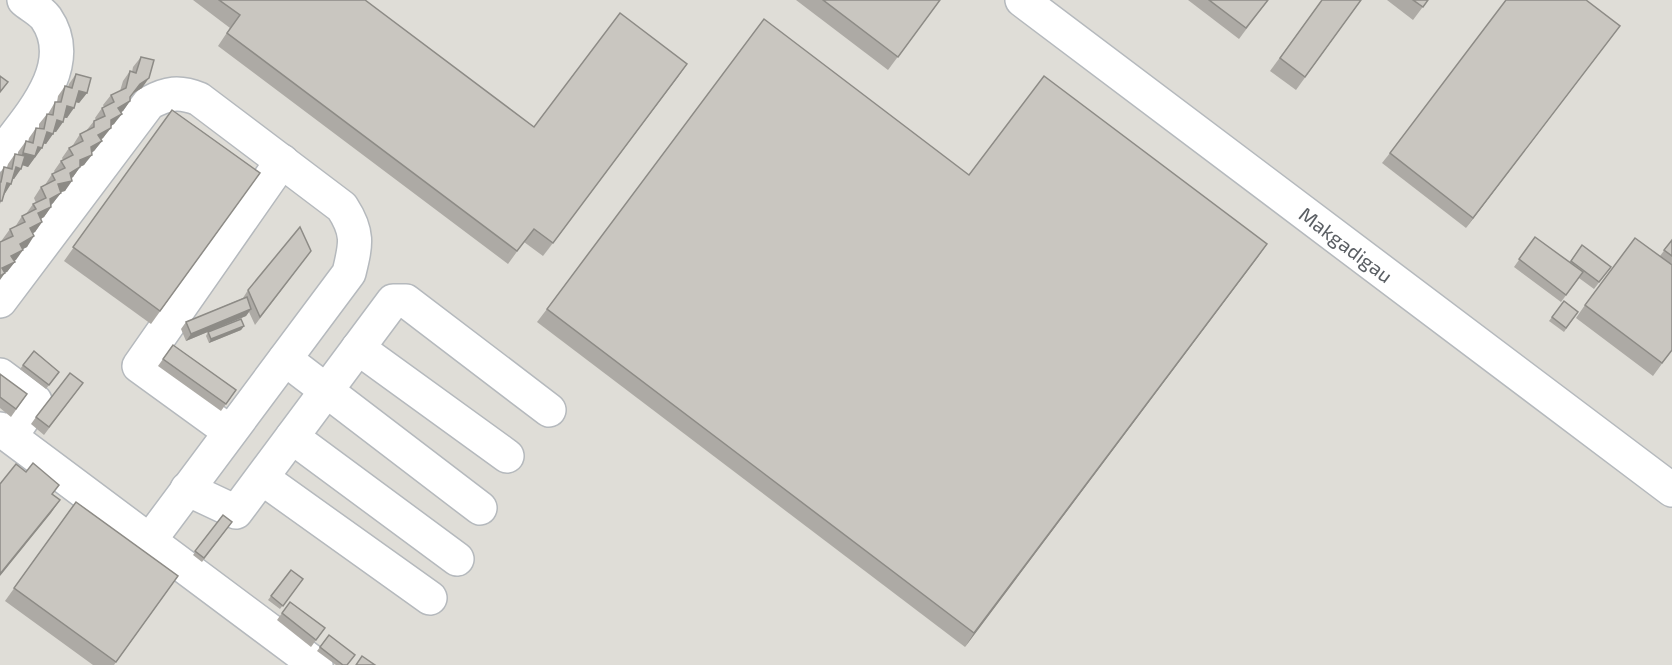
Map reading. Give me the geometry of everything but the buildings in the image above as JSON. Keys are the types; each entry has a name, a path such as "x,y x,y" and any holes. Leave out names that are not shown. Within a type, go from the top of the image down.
{"street":[{"path":"0,155 47,92 58,50 46,18 24,0"},
{"name":"Makgadigau","path":"1023,0 1672,490"},
{"path":"0,301 149,103 165,94 184,93 199,99 342,207 352,223 356,239 349,273 150,540"},
{"path":"230,432 140,366 282,161"},
{"path":"187,489 236,513 393,301 406,302 549,410"},
{"path":"358,348 507,456"},
{"path":"285,359 480,508"},
{"path":"0,375 36,401 5,432 316,665"},
{"path":"292,437 457,559"},
{"path":"262,478 430,598"}],"shaded area":[{"path":"0,0 1672,0 1672,665 0,665"}]}
